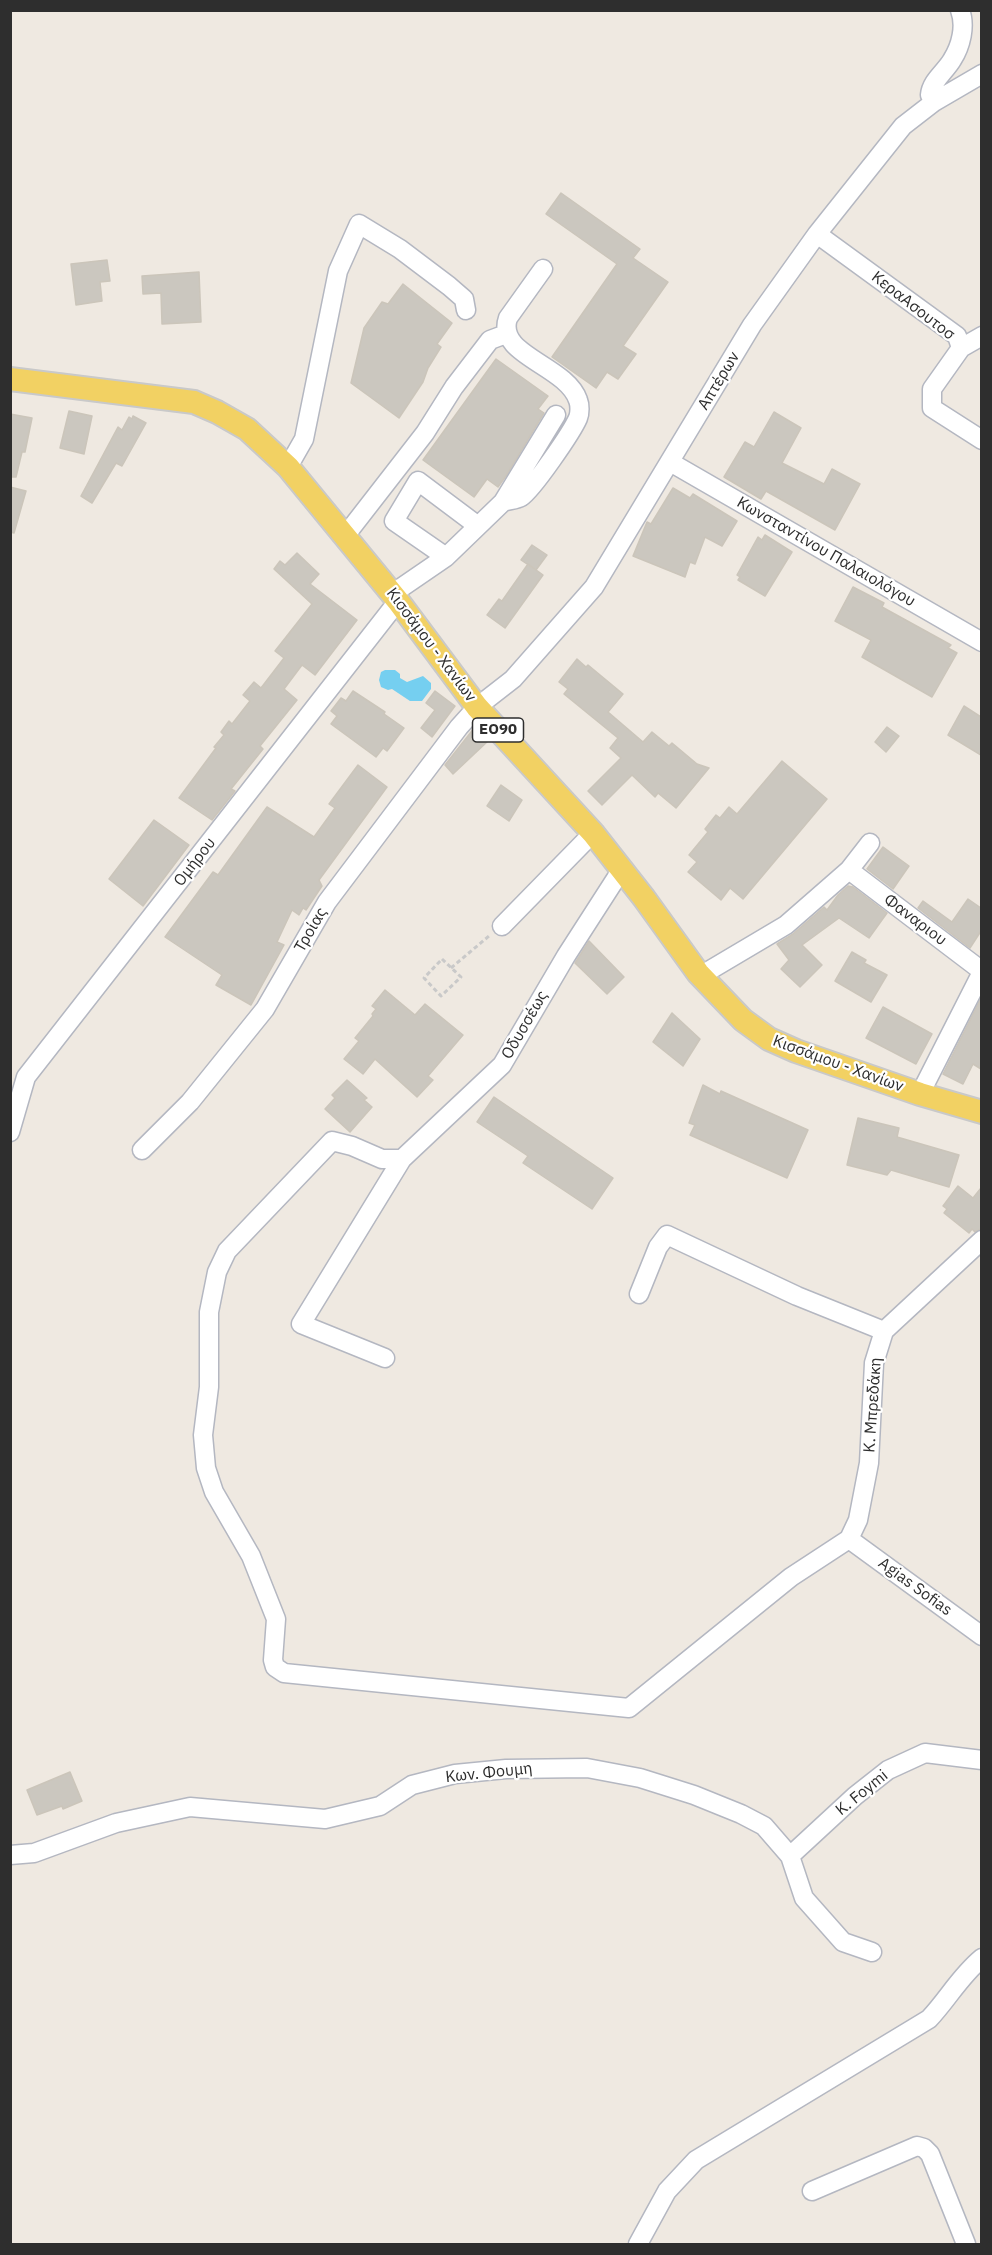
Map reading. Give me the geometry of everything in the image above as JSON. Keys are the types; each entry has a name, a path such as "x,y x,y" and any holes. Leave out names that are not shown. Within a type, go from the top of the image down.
{"main road":[{"name":"Κισσάμου - Χανίων","path":"10,379 194,402 247,429 288,467 395,598 477,707 592,833 622,869 700,976 743,1020 769,1039 796,1051 920,1094 981,1112"}],"street":[{"path":"934,102 930,95 932,85 952,60 958,48 964,21 960,10"},
{"name":"Απτέρων","path":"477,707 513,679 594,588 752,326 817,234 903,126 934,102 981,74"},
{"path":"288,467 304,439 338,271 359,224 400,249 449,286 464,299 466,310"},
{"name":"ΚεραΑσουτοσ","path":"817,234 957,336 961,348 932,389 932,408 981,440"},
{"path":"503,502 521,497 578,418 578,401 573,389 563,378 516,347 506,334 505,327 508,318 543,269"},
{"path":"345,536 425,433 454,387 490,340 506,334"},
{"path":"961,348 981,336"},
{"path":"503,502 556,415"},
{"name":"Κωνσταντίνου Παλαιολόγου","path":"670,462 981,642"},
{"path":"446,558 394,521 418,481 478,526"},
{"name":"Ομήρου","path":"10,1132 26,1077 395,598 446,558 503,502"},
{"name":"Τροίας","path":"142,1150 190,1102 265,1009 327,903 477,707"},
{"path":"502,926 592,833"},
{"path":"700,976 786,925 849,870 870,843"},
{"name":"Οδυσσέως","path":"385,1358 301,1324 402,1159 502,1065 566,956 622,869"},
{"name":"Φαναριου","path":"849,870 981,972"},
{"path":"920,1094 981,972"},
{"path":"402,1159 382,1159 352,1146 332,1141 319,1152 227,1251 217,1272 212,1291 209,1312 209,1387 203,1435 206,1468 214,1492 251,1556 276,1619 273,1660 275,1667 284,1673 306,1676 629,1708 790,1577 849,1539"},
{"path":"639,1294 658,1247 668,1235 797,1296 884,1331"},
{"name":"Κ. Μπρεδάκη","path":"849,1539 858,1520 869,1463 874,1363 884,1331 981,1240"},
{"name":"Agias Sofias","path":"849,1539 981,1636"},
{"name":"K. Foymi","path":"790,1856 855,1796 888,1770 926,1753 981,1760"},
{"name":"Κων. Φουμη","path":"10,1855 34,1853 116,1823 190,1807 325,1819 380,1806 412,1785 455,1774 506,1769 587,1768 640,1778 694,1795 765,1826 790,1856 804,1898 843,1942 872,1952"},
{"path":"638,2244 667,2191 696,2160 929,2019 946,2002 961,1978 981,1958"},
{"path":"812,2191 899,2152 916,2146 924,2148 930,2154 966,2244"}],"path":[{"path":"452,968 502,926"},
{"path":"442,959 452,968 461,977 441,996 424,978 442,959"}],"water":[{"path":"395,670 400,674 400,678 407,682 423,676 431,683 431,689 422,701 410,701 392,689 381,687 379,680 381,672"}],"building":[{"path":"561,193 640,249 633,258 668,282 623,346 636,354 618,379 607,372 596,388 552,357 617,264 546,214"},
{"path":"107,260 110,281 100,282 102,301 76,305 71,264"},
{"path":"199,272 201,322 162,324 161,293 143,294 142,276"},
{"path":"403,284 452,323 437,344 441,347 428,368 423,382 399,418 351,383 364,328 382,302 388,304"},
{"path":"496,359 548,396 538,409 544,413 498,487 487,479 474,497 423,460"},
{"path":"69,411 92,416 84,454 60,448"},
{"path":"774,412 801,428 782,463 824,484 832,469 860,484 835,530 766,491 761,499 724,477 745,442 754,447"},
{"path":"10,414 32,418 25,452 22,452 16,477 10,477"},
{"path":"133,416 146,423 122,466 116,463 92,503 81,496 118,427 122,430 129,417 132,419"},
{"path":"10,487 26,491 14,533 10,532"},
{"path":"673,488 690,498 693,494 737,521 722,546 705,537 695,564 690,562 685,577 633,556 647,522 651,524"},
{"path":"765,535 792,552 765,596 738,580 740,577 737,575 758,537 762,540"},
{"path":"532,545 547,555 536,570 521,560"},
{"path":"297,553 319,574 310,584 357,620 315,675 302,665 284,689 297,700 260,746 263,749 231,789 235,791 212,820 179,798 216,748 214,747 224,735 221,732 229,721 232,724 250,701 243,695 254,682 261,688 284,658 275,651 312,604 274,569 280,561 285,565"},
{"path":"528,564 543,575 505,628 487,615 499,599 502,601"},
{"path":"853,587 884,603 882,607 951,645 948,648 957,653 932,697 862,657 871,640 835,621"},
{"path":"577,659 586,667 588,665 623,694 608,712 643,742 652,732 669,746 672,743 697,764 709,768 676,808 658,793 655,797 632,775 602,805 588,791 621,758 610,748 618,738 564,694 568,689 559,682"},
{"path":"353,691 404,728 387,751 383,748 376,757 331,724 337,716 331,711 341,698 346,701"},
{"path":"435,691 455,706 432,737 421,728 435,710 426,703"},
{"path":"964,706 981,717 981,755 948,735"},
{"path":"475,727 488,741 453,774 445,765"},
{"path":"887,727 899,736 886,752 875,742"},
{"path":"782,761 827,799 743,899 730,888 721,900 688,872 697,862 689,855 708,832 705,829 716,815 720,818 729,807 737,814"},
{"path":"358,765 387,787 319,880 322,886 306,910 303,908 299,915 292,910 277,942 284,945 251,1005 216,985 222,975 165,937 213,872 218,875 267,807 314,837 335,808 329,804"},
{"path":"501,785 522,800 509,821 487,806"},
{"path":"154,820 189,845 143,906 109,879"},
{"path":"883,847 909,866 893,889 867,869"},
{"path":"848,886 853,887 887,913 869,938 839,918 802,945 822,965 800,987 781,969 789,960 777,944 793,934 824,907 827,910"},
{"path":"968,899 981,908 981,931 970,948 918,908 923,901 952,922"},
{"path":"589,941 624,977 607,994 575,963"},
{"path":"852,952 866,960 864,963 887,975 871,1002 835,981"},
{"path":"385,990 415,1015 425,1004 463,1035 428,1076 433,1080 417,1097 375,1059 363,1074 344,1059 359,1041 355,1038 373,1016 376,1009 372,1006"},
{"path":"981,998 981,1069 973,1064 963,1084 943,1074"},
{"path":"883,1007 932,1034 916,1064 866,1038"},
{"path":"672,1013 700,1039 683,1066 653,1042"},
{"path":"347,1080 367,1098 364,1100 372,1107 350,1132 325,1109 335,1098 332,1095"},
{"path":"703,1085 808,1130 787,1178 690,1135 695,1125 689,1123"},
{"path":"494,1097 613,1178 592,1209 523,1163 528,1156 477,1122"},
{"path":"858,1118 899,1128 897,1137 959,1155 949,1187 891,1170 887,1175 847,1165"},
{"path":"958,1186 973,1198 981,1188 981,1229 975,1232 972,1229 969,1233 944,1213 947,1209 943,1206"},
{"path":"70,1772 82,1801 63,1809 62,1806 37,1815 27,1790"}]}
